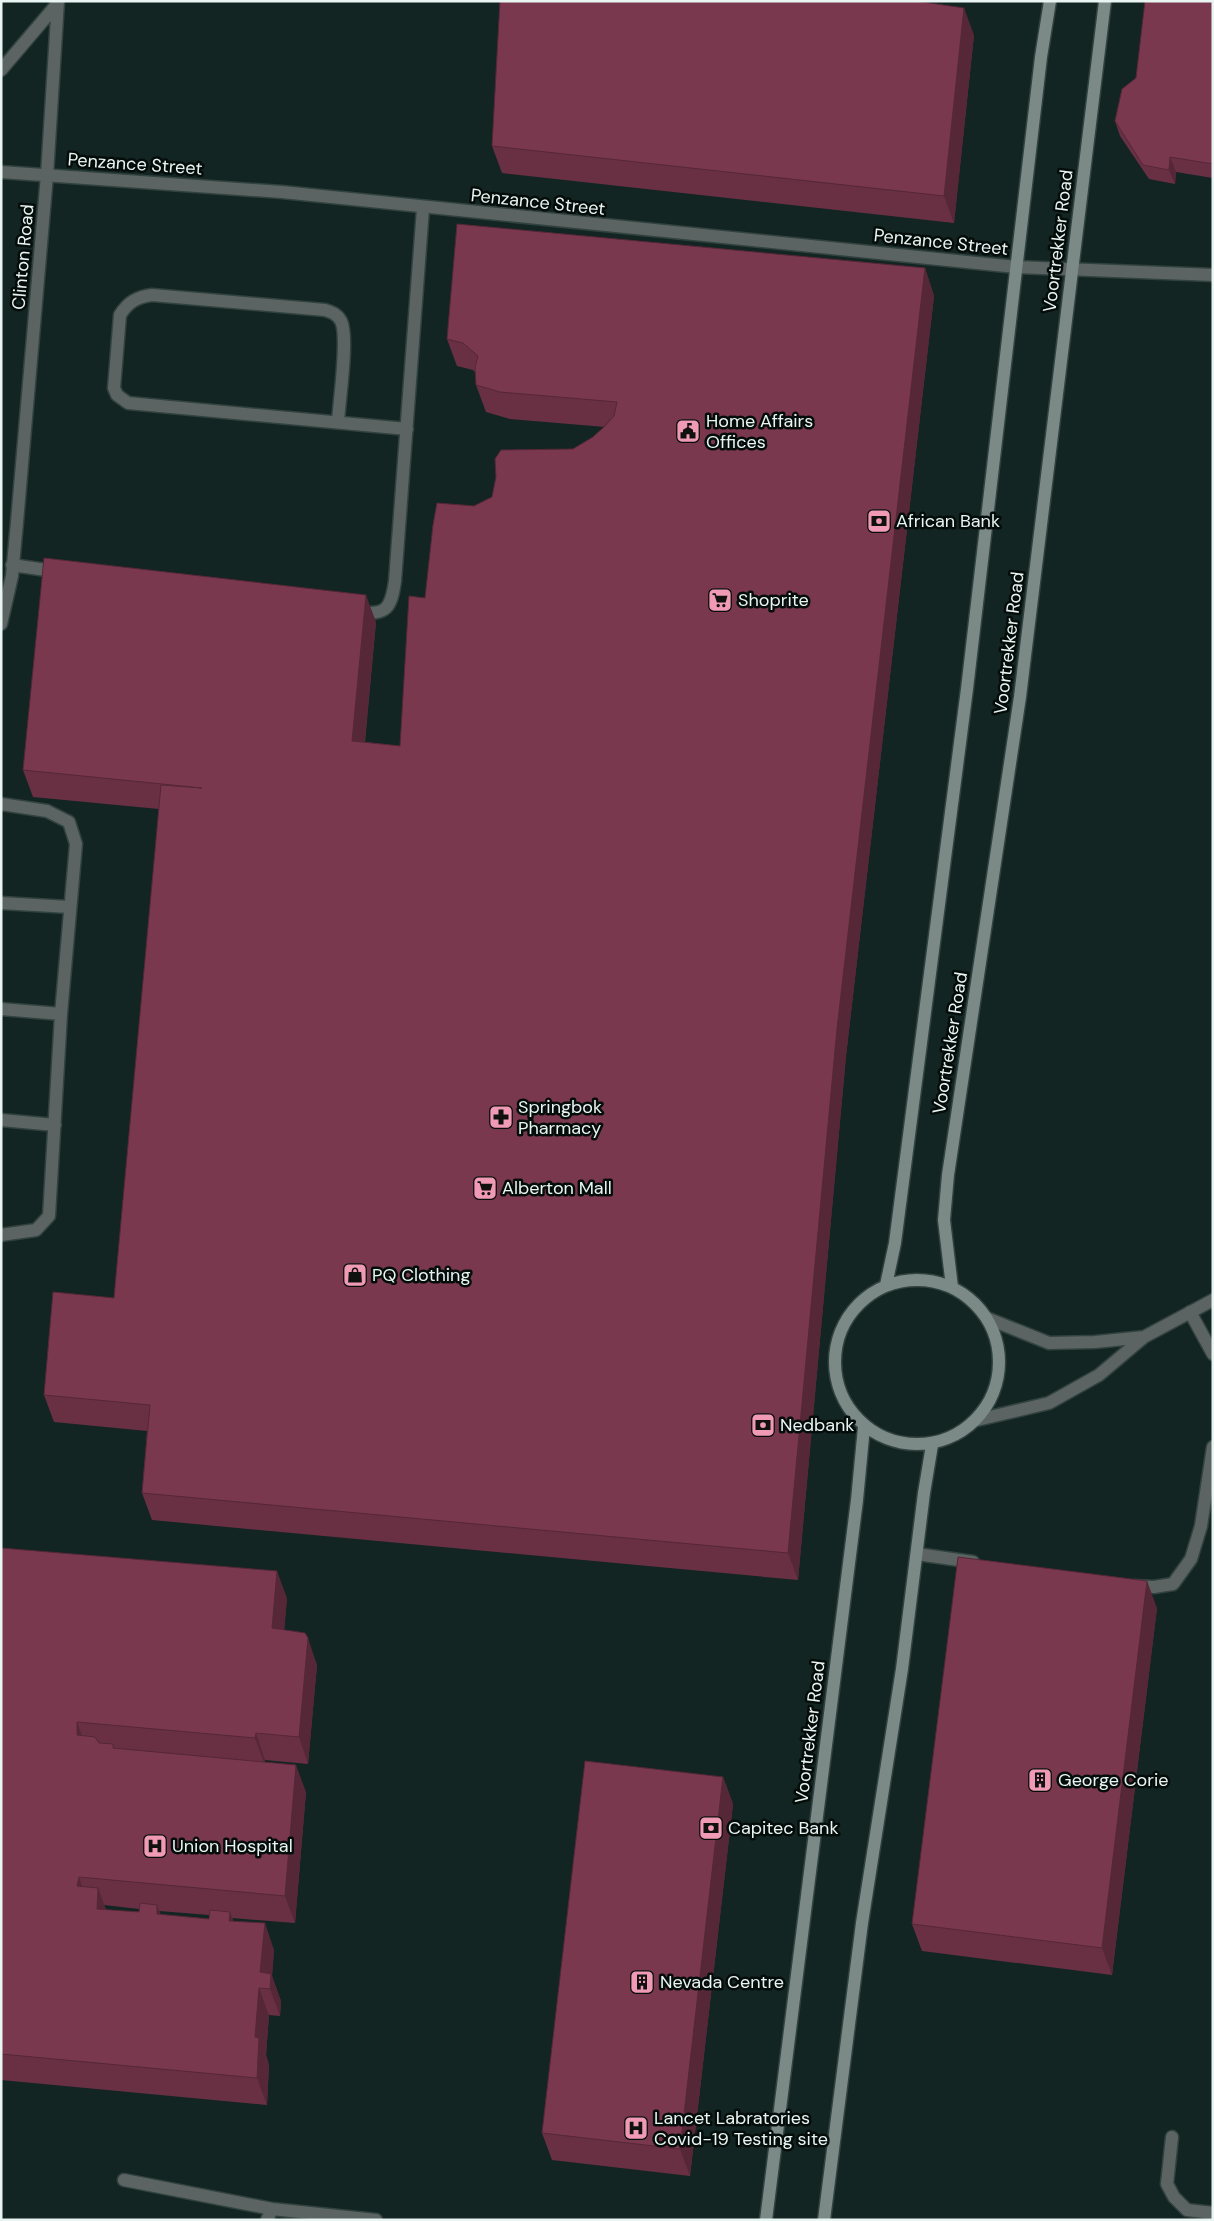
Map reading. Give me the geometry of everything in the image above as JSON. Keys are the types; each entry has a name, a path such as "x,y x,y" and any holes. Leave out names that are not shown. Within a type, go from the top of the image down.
{"main road":[{"name":"Voortrekker Road","path":"886,1285 895,1243 967,689 1041,57 1050,1"},
{"name":"Voortrekker Road","path":"952,1287 944,1220 948,1175 1020,697 1105,1"},
{"path":"920,1279 952,1287 973,1300 989,1319 1000,1353 996,1389 977,1420 957,1436 932,1445 896,1443 864,1427 838,1392 834,1349 851,1310 886,1285 920,1279"},
{"name":"Voortrekker Road","path":"766,2220 857,1500 864,1427"},
{"path":"824,2220 862,1923 902,1670 932,1445"}],"street":[{"path":"1,70 58,2"},
{"name":"Clinton Road","path":"1,624 12,571 47,175 58,2"},
{"name":"Penzance Street","path":"1,172 282,192 423,208 1016,267 1213,275"},
{"path":"345,611 381,612 392,602 423,208"},
{"path":"338,422 344,338 342,322 337,314 325,310 152,295 134,300 125,306 120,315 114,388 122,400 128,403 407,429"},
{"path":"1,588 12,571 71,573"},
{"path":"1,804 46,811 69,822 76,844 61,1014 49,1216 36,1230 1,1235"},
{"path":"1,903 69,907"},
{"path":"1,1009 61,1014"},
{"path":"1,1120 55,1125"},
{"path":"977,1420 1049,1402 1099,1375 1144,1337 1213,1300"},
{"path":"1190,1312 1213,1354"},
{"path":"989,1319 1049,1343 1095,1342 1144,1337"},
{"path":"1117,1584 1154,1587 1174,1584 1192,1559 1201,1526 1213,1447"},
{"path":"917,1554 983,1564"},
{"path":"1172,2137 1167,2184 1174,2197 1187,2210 1213,2214"},
{"path":"124,2180 270,2214 376,2220"}],"building":[{"path":"500,1 916,1 964,8 944,196 492,146"},
{"path":"1145,1 1213,1 1213,164 1170,157 1169,170 1143,165 1115,121 1122,89 1136,78"},
{"path":"457,224 925,268 837,1029 788,1553 142,1493 150,1405 44,1395 53,1292 114,1298 161,785 202,788 23,770 44,558 366,595 352,741 400,746 409,596 425,598 437,503 474,506 492,497 496,477 495,459 501,450 573,449 593,437 605,426 614,416 617,402 500,392 476,385 475,367 478,356 463,343 447,339"},
{"name":"Union Hospital","path":"1,1548 277,1571 272,1628 305,1633 308,1638 299,1737 256,1733 255,1738 77,1722 77,1735 95,1737 99,1743 113,1744 113,1748 296,1765 285,1896 79,1877 77,1886 98,1888 97,1909 139,1912 140,1903 157,1905 157,1914 209,1919 210,1910 230,1912 229,1921 265,1923 260,1972 271,1974 270,1989 259,1988 255,2037 259,2038 257,2078 1,2054"},
{"name":"George Corie","path":"958,1557 1147,1581 1102,1948 912,1924"},
{"name":"Nevada Centre","path":"585,1761 723,1777 680,2149 542,2133"}],"place":[{"name":"Home Affairs Offices","path":"688,431"},
{"name":"African Bank","path":"879,521"},
{"name":"Shoprite","path":"720,600"},
{"name":"Springbok Pharmacy","path":"501,1117"},
{"name":"Alberton Mall","path":"485,1188"},
{"name":"PQ Clothing","path":"355,1275"},
{"name":"Nedbank","path":"763,1425"},
{"name":"George Corie","path":"1040,1780"},
{"name":"Capitec Bank","path":"711,1828"},
{"name":"Union Hospital","path":"155,1846"},
{"name":"Nevada Centre","path":"642,1982"},
{"name":"Lancet Labratories Covid-19 Testing site","path":"636,2128"}]}
